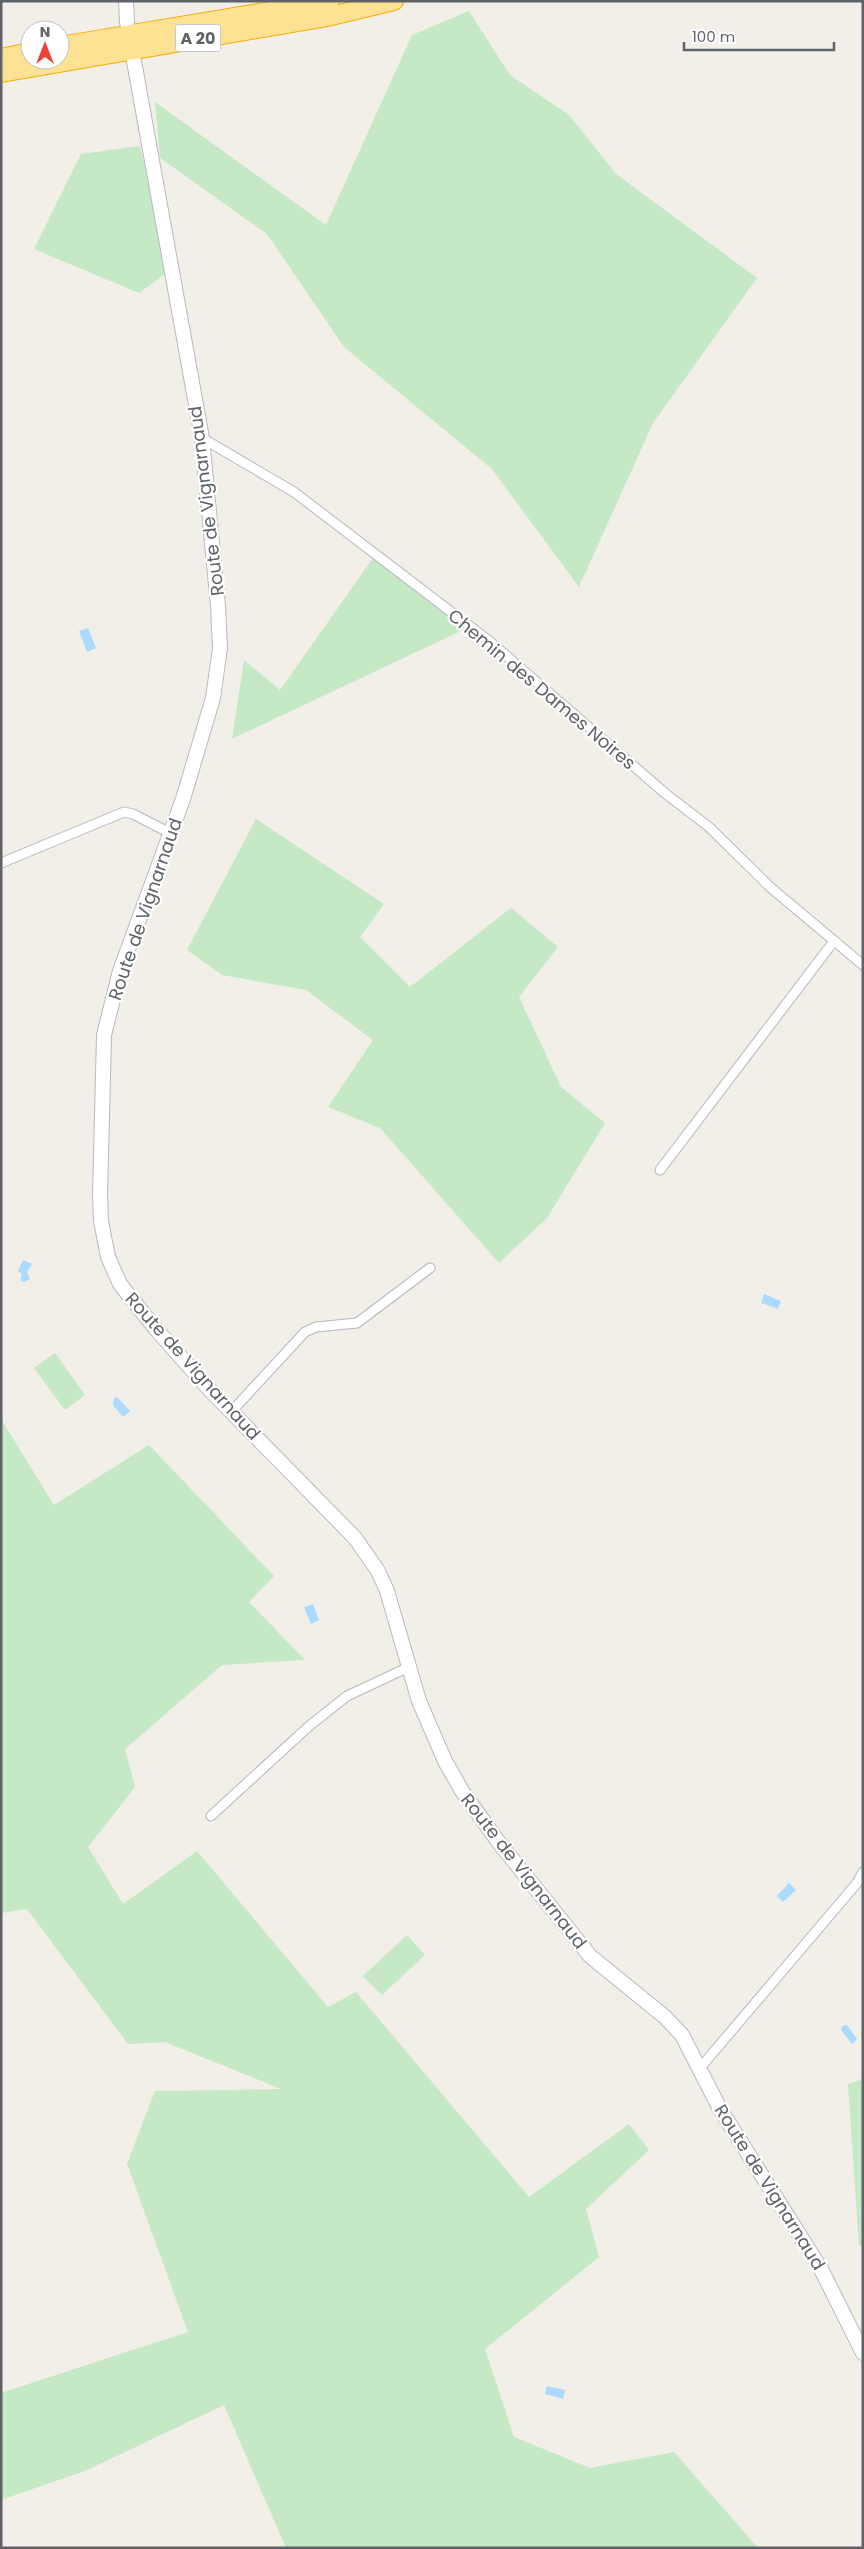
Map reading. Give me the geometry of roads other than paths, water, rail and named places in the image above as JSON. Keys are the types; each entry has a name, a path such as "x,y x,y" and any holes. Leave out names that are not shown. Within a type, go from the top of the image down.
{"highway":[{"name":"A 20","path":"70,44 330,1"},
{"name":"A 20","path":"1,73 317,18 394,1"},
{"path":"1,58 20,54"}],"street":[{"path":"126,1 127,23"},
{"name":"Route de Vignarnaud","path":"134,61 202,438 218,606 220,648 213,698 183,800 120,971 104,1035 101,1222 108,1256 120,1284 154,1328 231,1412 355,1538 378,1571 387,1591 419,1701 445,1761 479,1816 590,1956 673,2026 689,2046 720,2109 821,2269 863,2353"},
{"name":"Chemin des Dames Noires","path":"202,438 294,492 488,640 666,794 709,826 770,886 863,965"},
{"path":"1,863 124,812 133,814 170,833"},
{"path":"660,1170 834,941"},
{"path":"231,1412 305,1332 316,1327 357,1323 430,1268"},
{"path":"211,1816 308,1727 347,1696 408,1667"},
{"path":"700,2068 857,1883 863,1872"}],"water":[{"path":"88,628 96,648 87,652 79,631"},
{"path":"23,1260 32,1264 27,1272 30,1279 24,1282 20,1280 22,1274 18,1271"},
{"path":"764,1294 781,1301 778,1309 761,1303"},
{"path":"117,1397 130,1411 123,1417 113,1405 114,1398"},
{"path":"313,1604 319,1620 311,1624 304,1607"},
{"path":"789,1883 796,1890 783,1902 777,1896"},
{"path":"847,2025 857,2039 852,2044 841,2030 842,2026"},
{"path":"547,2386 565,2390 563,2399 545,2394"}]}
